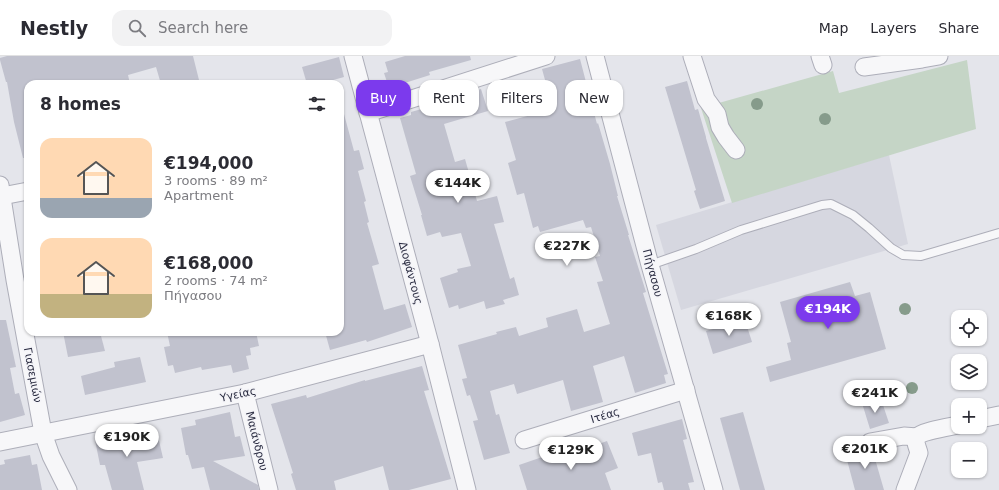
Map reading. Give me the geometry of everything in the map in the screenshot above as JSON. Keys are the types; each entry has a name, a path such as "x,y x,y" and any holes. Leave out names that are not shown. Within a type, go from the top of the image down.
{"street":[{"name":"Διοφάντους","path":"353,56 359,80"},
{"path":"411,99 546,56"},
{"name":"Πήγασου","path":"595,56 650,265 714,490"},
{"path":"692,56 706,99 717,114 720,127 736,150"},
{"path":"864,67 939,56"},
{"name":"Διοφάντους","path":"369,116 430,344 466,490"},
{"path":"1,191 24,191"},
{"name":"Γιασεμιών","path":"1,191 7,282 43,433 68,490"},
{"name":"Υγείας","path":"0,442 245,393 430,344"},
{"name":"Ιτέας","path":"524,440 686,390"},
{"name":"Μαιάνδρου","path":"245,393 269,490"},
{"path":"987,418 999,415"},
{"path":"870,442 904,436 917,437 924,432 951,426"},
{"path":"905,490 919,453 916,443 917,437"}],"lane":[{"path":"650,265 696,249 741,230 822,205 831,204 853,215 870,228 891,248 903,255 921,256 999,233"}],"shaded area":[{"path":"889,155 908,244 681,310 656,225"}],"green space":[{"path":"967,60 976,129 732,203 701,108 833,71 839,93"}],"building":[{"path":"7,56 193,56 199,80 160,80 156,67 128,75 129,80 24,80 23,158 14,122 7,82 0,58"},
{"path":"405,56 470,56 471,60 429,72 430,75 411,81 386,80 384,73 388,72 385,62"},
{"path":"339,57 344,77 333,80 306,80 302,67"},
{"path":"580,59 585,80 565,80 565,116 595,116 597,124 598,123 628,235 646,292 643,293 668,374 664,375 666,383 635,393 624,356 593,366 603,402 571,411 563,380 517,394 514,384 490,391 496,415 499,414 510,453 484,460 473,421 478,420 470,395 467,396 462,379 467,378 458,345 516,327 519,336 548,327 546,318 577,309 584,332 610,324 597,282 603,281 595,257 600,256 591,227 586,228 583,220 540,232 538,226 533,228 524,193 517,195 508,163 516,160 505,122 527,116 557,116 557,80 545,80 542,69"},
{"path":"687,81 695,110 698,109 725,201 700,209 694,191 696,190 665,87"},
{"path":"481,89 487,111 479,114 479,90"},
{"path":"419,110 419,116 471,116 444,124 455,162 465,159 477,201 497,196 504,222 494,224 510,279 514,277 519,295 503,300 505,304 486,309 484,301 459,309 458,305 449,308 440,278 458,272 457,269 471,266 461,233 442,237 440,232 427,236 410,176 416,174 400,118 411,116 411,112"},
{"path":"344,114 354,151 359,150 364,169 358,171 366,201 364,202 369,222 367,223 379,264 372,266 384,310 405,304 412,327 367,342 366,340 330,350 326,336 344,336"},
{"path":"850,282 855,296 870,292 886,349 770,382 766,367 791,360 787,343 791,342 780,302"},
{"path":"0,320 6,320 16,367 10,368 15,394 19,393 25,415 0,422"},
{"path":"745,320 752,342 713,354 706,331"},
{"path":"64,336 101,336 105,351 68,357"},
{"path":"168,336 257,336 259,346 250,348 251,355 246,356 249,369 233,373 231,365 202,370 201,367 175,373 173,365 168,366 164,347 170,346"},
{"path":"140,357 146,382 85,395 81,376 115,367 114,362"},
{"path":"422,366 429,390 424,391 451,479 409,490 389,490 383,466 334,481 336,490 296,490 291,474 293,473 271,404 306,395 307,398 365,380"},
{"path":"876,398 879,406 883,405 889,423 870,429 862,403"},
{"path":"230,412 235,437 240,436 245,456 213,461 258,485 259,490 210,490 204,467 192,469 188,455 186,455 181,428 196,425 195,420"},
{"path":"743,412 765,490 740,490 720,418"},
{"path":"682,419 687,439 683,440 694,482 688,483 690,490 664,490 662,482 658,483 651,453 638,456 632,433"},
{"path":"157,432 163,458 137,462 144,490 112,490 105,465 100,465 95,440 131,433 132,437"},
{"path":"607,441 618,468 605,473 611,490 527,490 519,465 551,454 553,460"},
{"path":"860,444 866,451 873,452 884,490 855,490 847,460 855,458 852,446"},
{"path":"30,455 32,465 37,464 42,490 0,490 0,465 5,464 4,460"}]}
